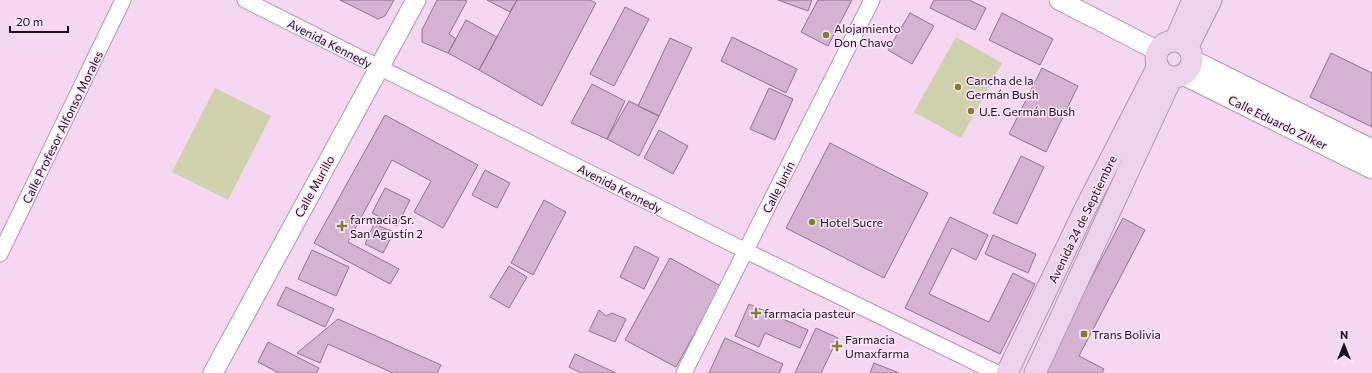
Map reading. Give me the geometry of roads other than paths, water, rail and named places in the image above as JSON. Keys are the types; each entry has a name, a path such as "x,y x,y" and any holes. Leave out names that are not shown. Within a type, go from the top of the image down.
{"main road":[{"name":"Avenida 24 de Septiembre","path":"1035,373 1175,59 1194,0"},
{"name":"Avenida 24 de Septiembre","path":"1007,373 1085,210 1211,0"}],"street":[{"name":"Calle Profesor Alfonso Morales","path":"0,254 123,0"},
{"name":"Avenida Kennedy","path":"245,0 746,251 997,373"},
{"name":"Calle Murillo","path":"213,373 416,0"},
{"name":"Calle Junín","path":"684,373 872,0"},
{"name":"Calle Eduardo Zilker","path":"1059,0 1175,59 1372,169"},
{"name":"Calle Eduardo Zilker","path":"1175,59 1372,149"}],"place":[{"name":"Alojamiento Don Chavo","path":"826,35"},
{"name":"Cancha de la Germán Bush","path":"958,87"},
{"name":"U.E. Germán Bush","path":"971,111"},
{"name":"Hotel Sucre","path":"812,222"},
{"name":"farmacia Sr. San Agustín 2","path":"342,226"},
{"name":"farmacia pasteur","path":"756,313"},
{"name":"Trans Bolivia","path":"1084,334"},
{"name":"Farmacia Umaxfarma","path":"837,346"}]}
